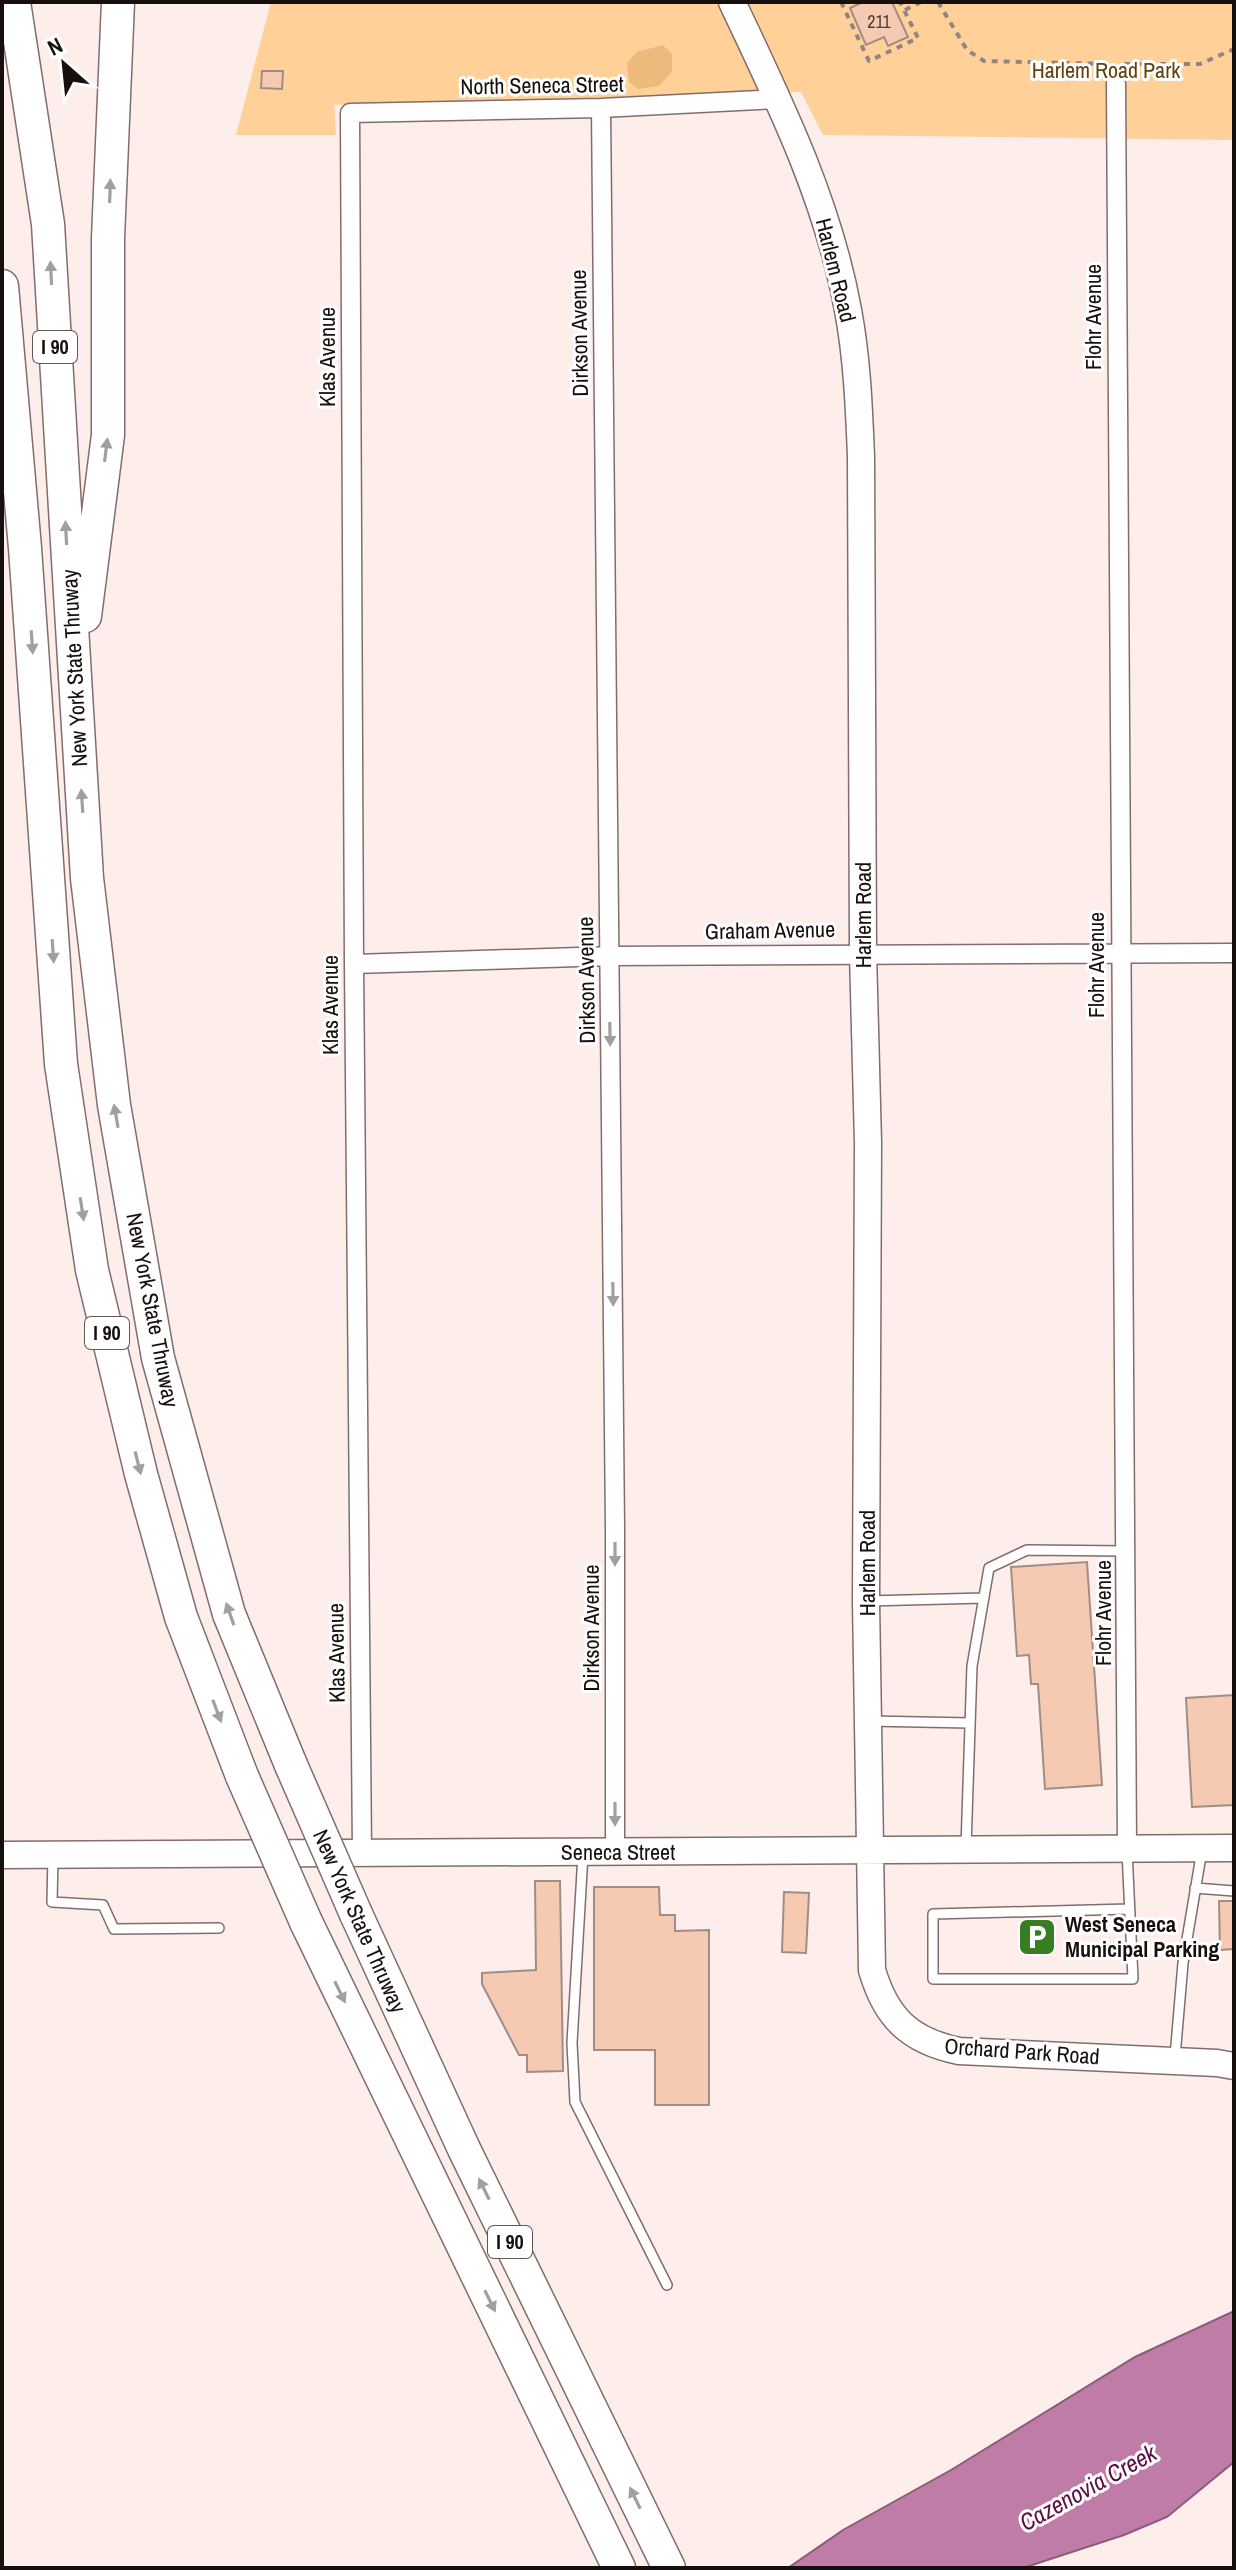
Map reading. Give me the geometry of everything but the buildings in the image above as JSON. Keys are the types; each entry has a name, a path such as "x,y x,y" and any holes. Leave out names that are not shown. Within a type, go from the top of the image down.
{"highway":[{"name":"New York State Thruway","path":"14,2 48,224 87,878 114,1105 158,1358 229,1614 291,1765 464,2149 669,2568"},
{"path":"75,694 108,435 108,238 118,2"},
{"name":"New York State Thruway","path":"2,286 27,564 61,1064 89,1255 141,1474 181,1617 242,1776 306,1922 619,2568"}],"main road":[{"name":"Harlem Road","path":"732,2 807,169 836,257 848,310 857,386 861,456 863,953 868,1143 866,1601 869,1852"},
{"name":"Seneca Street","path":"2,1855 1234,1848"},
{"name":"Orchard Park Road","path":"869,1852 872,1970 878,1992 904,2028 921,2040 959,2051 1234,2066"}],"street":[{"name":"Flohr Avenue","path":"1116,83 1127,1847"},
{"name":"North Seneca Street","path":"350,157 350,113 601,108 778,99"},
{"name":"Dirkson Avenue","path":"601,108 615,1852"},
{"name":"Klas Avenue","path":"350,157 362,1853"},
{"name":"Graham Avenue","path":"354,964 610,956 1234,953"}],"lane":[{"path":"965,1850 972,1666 989,1568 1027,1550 1127,1551"},
{"path":"866,1601 984,1598"},
{"path":"868,1721 970,1723"},
{"path":"1127,1847 1133,1979 933,1979 933,1914 1129,1909"},
{"path":"1174,2061 1183,1963 1202,1848"},
{"path":"583,1852 572,2043 575,2102 667,2285"},
{"path":"53,1854 52,1902 103,1905 114,1929 219,1928"},
{"path":"1195,1888 1234,1891"}],"path":[{"path":"841,2 869,61 918,38 900,2"},
{"path":"904,11 921,2"},
{"path":"938,2 967,50 984,61 1189,66 1208,62 1234,49"}],"green space":[{"name":"Harlem Road Park","path":"271,2 1234,2 1234,140 823,135 801,92 334,105 336,135 236,135"}],"shaded area":[{"path":"663,45 672,54 672,72 659,86 638,89 629,82 627,63 637,52"}],"water":[{"name":"Cazenovia Creek","path":"1234,2311 1234,2462 1167,2517 1124,2535 1023,2568 788,2568 843,2530 951,2470 1135,2357"}],"place":[{"name":"West Seneca Municipal Parking","path":"1037,1937"}]}
